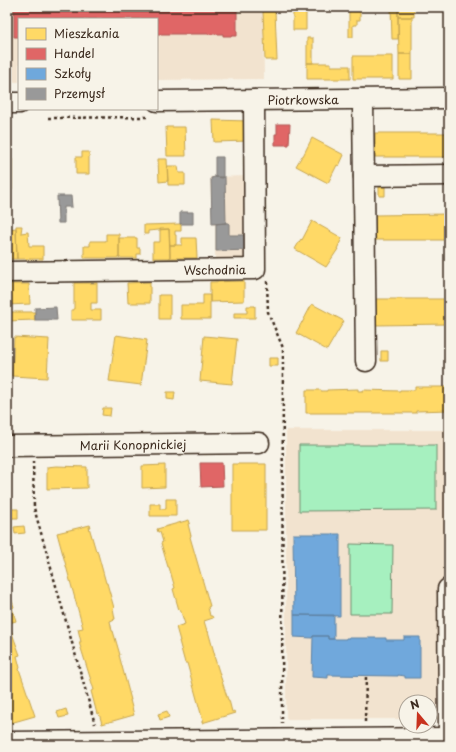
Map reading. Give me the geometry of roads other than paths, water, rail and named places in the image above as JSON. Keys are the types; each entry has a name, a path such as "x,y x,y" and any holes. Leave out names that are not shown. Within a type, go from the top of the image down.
{"street":[{"name":"Piotrkowska","path":"158,101 449,98"},
{"path":"363,99 366,361"},
{"name":"Wschodnia","path":"7,272 255,269 254,100"},
{"path":"7,103 18,103"},
{"path":"364,176 449,175"},
{"name":"Marii Konopnickiej","path":"7,446 259,443"},
{"path":"7,742 139,743 367,736 449,738 448,589"}]}
